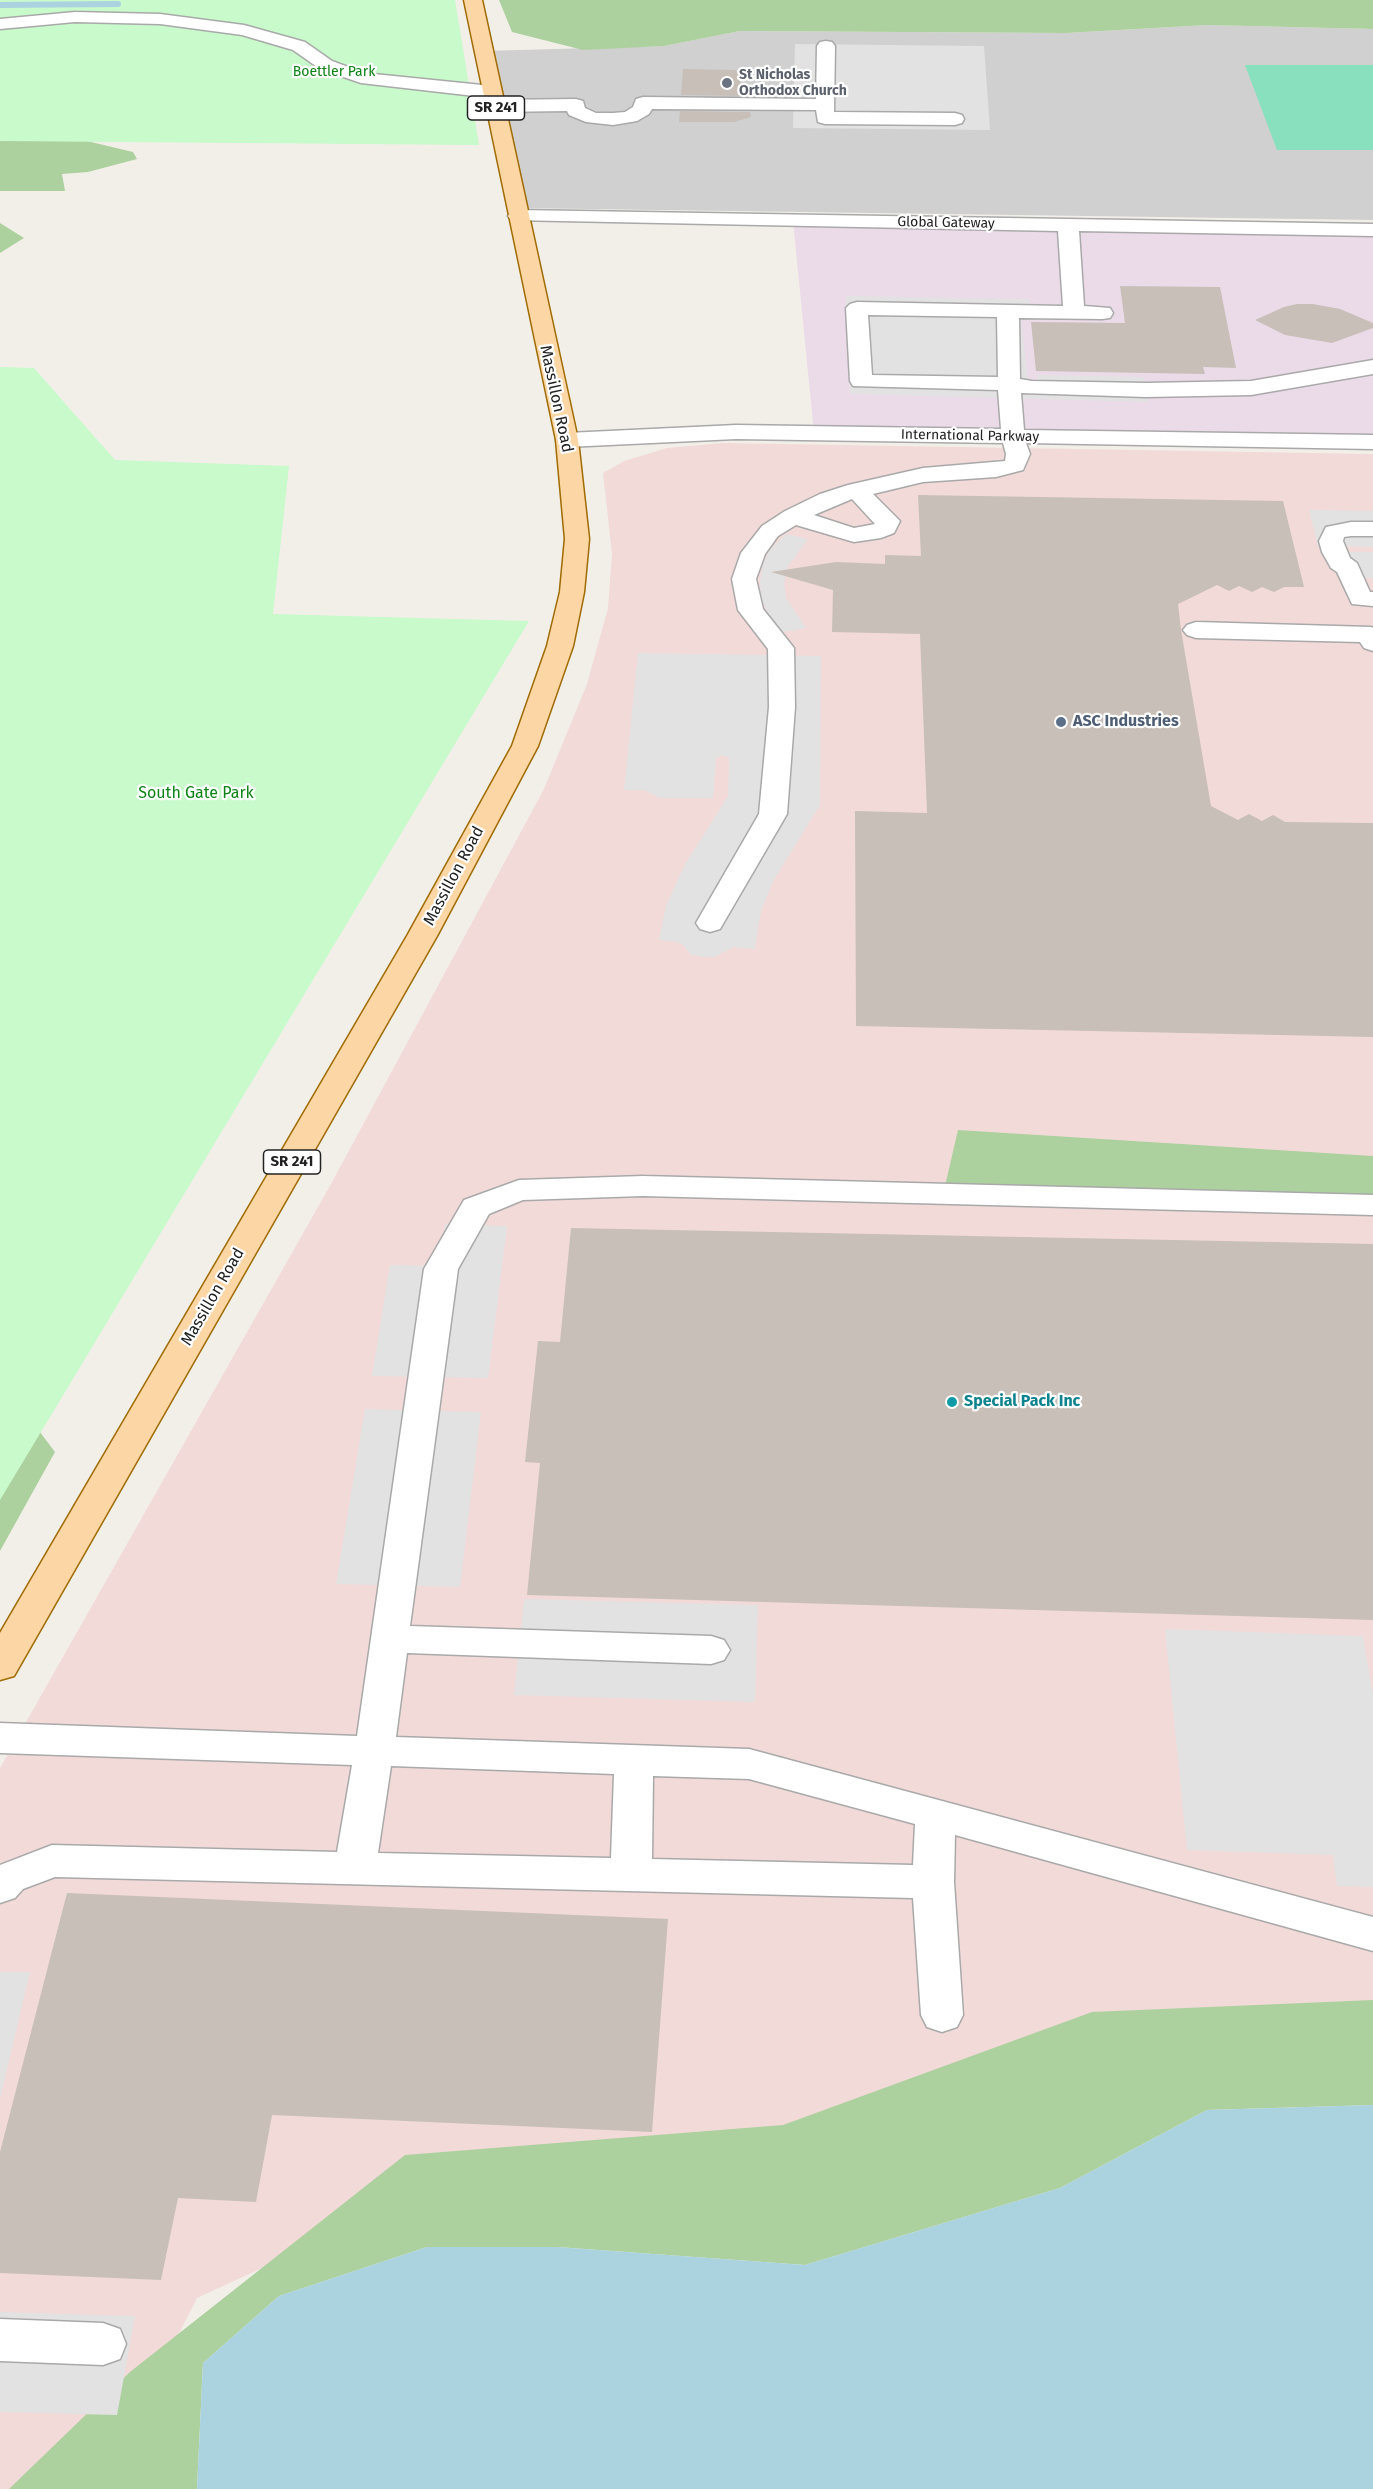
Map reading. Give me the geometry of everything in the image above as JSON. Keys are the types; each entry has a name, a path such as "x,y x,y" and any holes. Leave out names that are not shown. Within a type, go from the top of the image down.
{"main road":[{"name":"Massillon Road","path":"0,1666 345,1071 525,746 560,646 572,592 577,539 567,440 473,0"}],"street":[{"path":"0,24 75,17 130,18 160,19 244,30 299,46 326,65 361,78 492,91 576,105 576,111 593,117 613,119 630,117 642,110 643,104 825,105"},
{"path":"826,46 825,118 955,119"},
{"name":"Global Gateway","path":"518,216 1373,230"},
{"path":"1068,225 1074,312"},
{"path":"1102,313 857,308 861,381 1009,384 1032,388 1146,390 1251,388 1373,367"},
{"path":"710,923 773,814 782,707 781,648 751,610 744,579 753,553 770,531 793,516 828,499 856,490 923,476 996,470 1015,465 1018,453 1012,437 1008,311"},
{"name":"International Parkway","path":"567,440 736,432 1373,442"},
{"path":"793,516 854,535 873,533 886,528 888,521 856,490"},
{"path":"1196,630 1372,638 1367,599 1348,568 1340,563 1334,552 1332,540 1334,532 1373,529"},
{"path":"1348,568 1373,569"},
{"path":"354,1869 374,1751 441,1269 476,1207 519,1190 643,1186 1373,1205"},
{"path":"389,1639 711,1650"},
{"path":"0,1738 749,1764 1219,1894 1373,1934"},
{"path":"631,1875 634,1760"},
{"path":"935,1814 933,1882 942,2015"},
{"path":"0,1887 9,1878 52,1861 933,1882"},
{"path":"0,2340 103,2344"}],"shaded area":[{"path":"1207,25 1373,29 1373,220 517,208 484,51 664,46 740,31 1067,33"},
{"path":"795,44 984,46 990,130 793,128"},
{"path":"793,221 1373,230 1373,442 814,433"},
{"path":"846,296 1029,299 1030,318 1021,318 1028,380 1037,380 1037,375 1144,377 1148,402 850,394"},
{"path":"723,443 1373,454 1373,2060 834,2195 453,2180 197,2298 101,2489 0,2489 0,1768 331,1184 544,789 587,684 608,608 612,554 603,473 624,461 667,448"},
{"path":"1309,510 1373,511 1373,547 1318,546"},
{"path":"786,534 808,539 788,566 784,583 786,598 806,628 783,632 768,613 761,599 760,582 763,563 770,550"},
{"path":"1348,552 1373,552 1373,578 1355,578"},
{"path":"638,653 821,656 820,805 773,881 761,911 755,949 733,947 715,957 703,957 691,955 678,942 659,940 666,906 684,866 728,796 729,758 722,755 716,758 713,798 659,798 644,790 624,790"},
{"path":"445,1224 507,1226 488,1378 372,1376 390,1265 439,1266"},
{"path":"365,1409 481,1412 460,1587 336,1584"},
{"path":"524,1599 758,1605 755,1702 514,1695"},
{"path":"1165,1629 1363,1636 1373,1696 1373,1887 1337,1886 1333,1855 1187,1850"},
{"path":"0,1972 30,1972 0,2099"},
{"path":"0,2312 135,2316 117,2415 0,2412"}],"green space":[{"name":"Boettler Park","path":"0,0 455,0 479,145 0,141"},
{"path":"499,0 1373,0 1373,29 1207,25 1067,33 740,31 664,46 583,50 512,32"},
{"path":"0,48 70,137 133,152 137,159 88,172 62,174 65,191 0,191"},
{"path":"1245,65 1373,65 1373,150 1277,150"},
{"path":"0,223 24,238 0,253"},
{"name":"South Gate Park","path":"0,367 34,368 115,460 289,466 273,614 529,621 0,1500"},
{"path":"958,1130 1373,1156 1373,1194 1130,1195 945,1186"},
{"path":"0,1379 55,1452 0,1551"},
{"path":"1373,2000 1373,2105 1207,2110 1060,2188 805,2265 557,2247 427,2247 279,2296 203,2363 197,2489 9,2489 130,2372 405,2155 783,2125 1092,2012"}],"water":[{"path":"1373,2105 1373,2489 197,2489 203,2363 279,2296 427,2247 557,2247 805,2265 1060,2188 1207,2110"}],"building":[{"path":"683,69 736,70 745,96 681,95"},
{"path":"680,111 750,112 751,117 734,122 679,122"},
{"path":"1120,286 1220,287 1236,368 1203,367 1205,374 1036,371 1031,322 1125,323"},
{"path":"1313,304 1340,309 1373,323 1373,328 1332,343 1285,335 1255,320 1284,307"},
{"name":"ASC Industries","path":"918,495 1283,501 1304,587 1284,587 1274,592 1262,587 1252,592 1239,586 1229,591 1217,585 1178,604 1181,630 1211,806 1238,820 1249,814 1262,821 1273,815 1285,822 1373,823 1373,1037 856,1026 855,811 927,813 920,634 832,632 833,590 771,572 836,562 885,564 885,555 921,556"},
{"name":"Special Pack Inc","path":"571,1228 1373,1244 1373,1620 527,1595 540,1463 525,1462 538,1341 560,1342"},
{"path":"67,1893 668,1919 652,2132 272,2115 256,2202 178,2198 161,2280 0,2273 0,2152"}],"waterway":[{"path":"0,5 118,4"}],"place":[{"name":"St Nicholas Orthodox Church","path":"727,83"},
{"name":"ASC Industries","path":"1061,722"},
{"name":"Special Pack Inc","path":"952,1402"}]}
